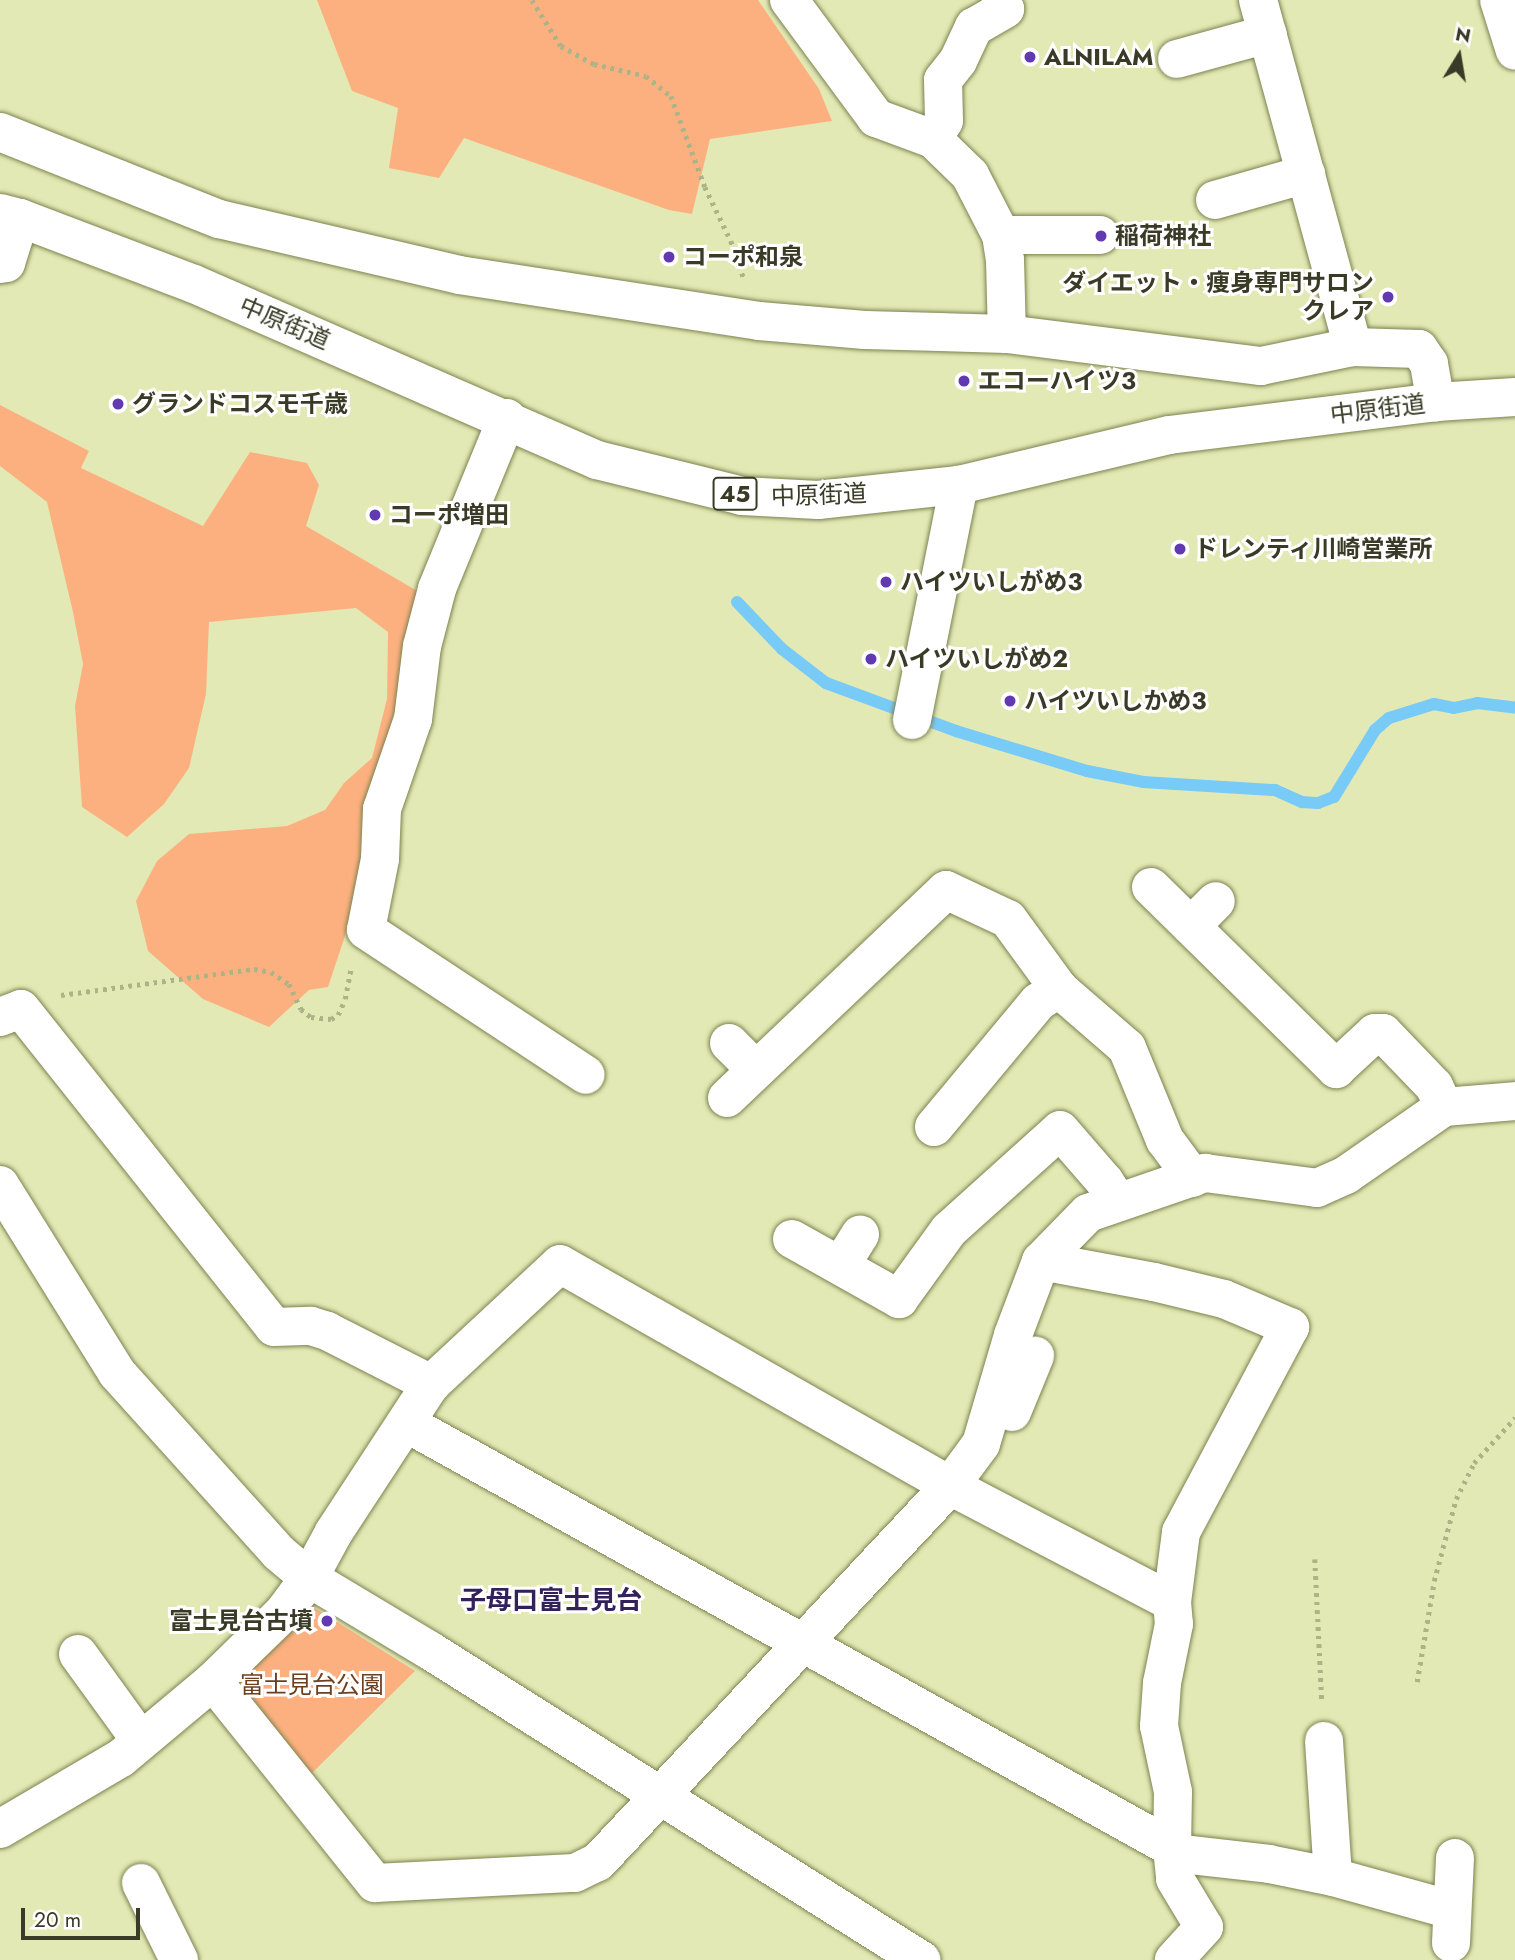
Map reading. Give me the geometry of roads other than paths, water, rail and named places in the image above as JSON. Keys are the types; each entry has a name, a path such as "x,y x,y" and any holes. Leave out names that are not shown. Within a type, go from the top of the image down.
{"street":[{"path":"789,0 876,118 933,139 970,175 1001,236 1005,260 1007,334"},
{"path":"933,139 944,121 943,80 958,61 974,27 1005,9 1002,0"},
{"path":"1499,0 1515,51"},
{"path":"1177,59 1263,17 1353,347"},
{"path":"0,132 219,219 459,275 759,321 865,330 1007,334 1261,366 1353,347 1419,349 1429,364 1436,402"},
{"path":"1215,200 1306,174"},
{"path":"0,264 6,263 10,216"},
{"name":"中原街道","path":"10,216 194,284 507,418 597,460 742,496 818,500 959,485 1169,435 1436,402 1515,397"},
{"path":"1001,236 1100,235"},
{"path":"507,418 437,589 422,646 413,719 382,809 380,859 366,930 586,1075"},
{"path":"912,720 959,485"},
{"path":"1152,887 1204,914 1336,1069 1375,1033 1383,1034 1434,1086 1444,1107"},
{"path":"727,1098 946,890 1008,919 1059,989 1127,1048 1165,1140 1193,1178"},
{"path":"934,1127 1038,1002 1059,989"},
{"path":"11,1013 274,1327 311,1326 327,1331 431,1384"},
{"path":"729,1042 756,1070"},
{"path":"213,1681 375,1882 575,1873 598,1862 950,1486 981,1444 1013,1335 1041,1261 1088,1213 1205,1173 1317,1188 1346,1175 1444,1107 1515,1101"},
{"path":"792,1239 850,1250 900,1299 950,1230 1060,1130 1105,1182 1118,1202"},
{"path":"0,1185 117,1373 279,1553 309,1578 429,1650 921,1960"},
{"path":"1041,1261 1154,1282 1224,1299 1290,1327 1181,1532 1172,1602 1174,1623 1162,1683 1159,1726 1173,1792 1172,1851 1175,1879 1204,1927 1174,1960"},
{"path":"0,1829 121,1758 213,1681 283,1613 309,1578 334,1532 431,1384 560,1264 950,1486 1172,1602"},
{"path":"981,1444 1002,1436 1035,1356"},
{"path":"406,1423 803,1641 1172,1851 1269,1864 1333,1877 1451,1927 1455,1858"},
{"path":"78,1654 141,1741"},
{"path":"1324,1741 1333,1877"},
{"path":"141,1883 179,1960"}],"waterway":[{"path":"737,602 782,649 826,683 956,731 1087,771 1143,782 1275,790 1302,802 1318,803 1334,797 1375,730 1389,718 1434,704 1454,708 1477,703 1515,708"}],"place":[{"name":"ALNILAM","path":"1030,57"},
{"name":"稲荷神社","path":"1101,236"},
{"name":"コーポ和泉","path":"669,257"},
{"name":"ダイエット・痩身専門サロン クレア","path":"1388,297"},
{"name":"エコーハイツ３","path":"964,381"},
{"name":"グランドコスモ千歳","path":"118,404"},
{"name":"コーポ増田","path":"375,515"},
{"name":"ドレンティ川崎営業所","path":"1180,549"},
{"name":"ハイツいしがめ３","path":"886,582"},
{"name":"ハイツいしがめ２","path":"871,659"},
{"name":"ハイツいしかめ３","path":"1010,701"},
{"name":"富士見台古墳","path":"327,1621"}],"district":[{"name":"子母口富士見台","path":"551,1601"}],"park label":[{"name":"富士見台公園","path":"312,1685"}]}
